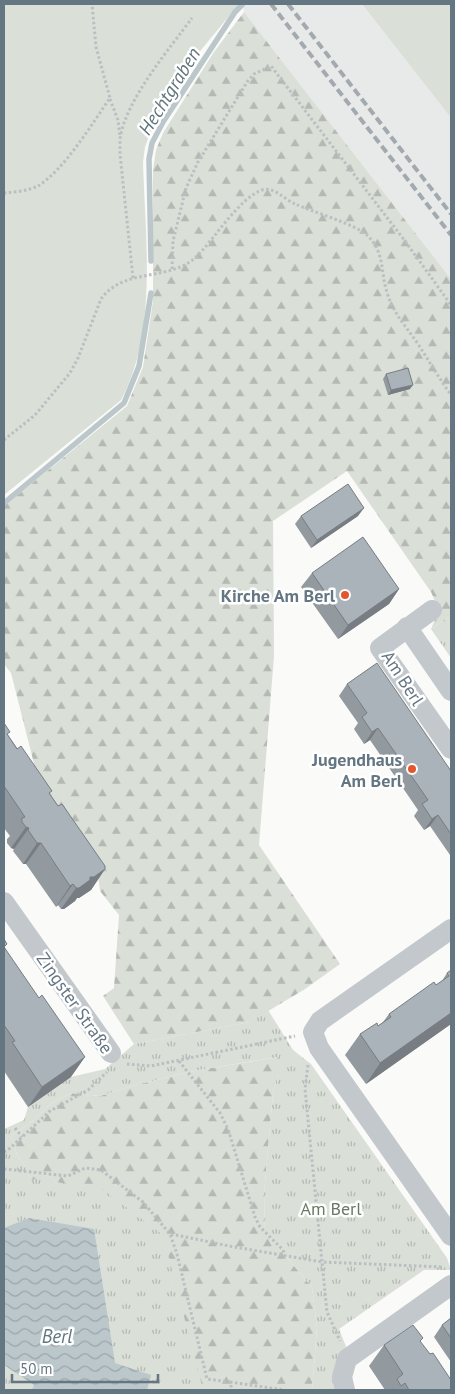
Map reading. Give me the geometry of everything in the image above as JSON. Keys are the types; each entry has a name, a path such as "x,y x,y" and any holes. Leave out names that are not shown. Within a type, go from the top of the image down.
{"street":[{"path":"407,627 432,610"},
{"name":"Am Berl","path":"451,691 407,627 380,648 451,749"},
{"name":"Zingster Straße","path":"4,902 112,1056"},
{"path":"451,929 320,1021 316,1040 451,1236"},
{"path":"345,1390 342,1377 347,1359 451,1286"}],"path":[{"path":"92,4 96,46 118,120 133,278"},
{"path":"120,138 129,112 153,70 192,18"},
{"path":"172,269 175,231 186,188 198,162 247,82 254,74 271,66 405,241 451,306"},
{"path":"4,193 38,186 63,164 110,98"},
{"path":"4,440 35,415 70,373 78,358 101,299 106,292 114,286 133,278 184,266 195,258 230,217 254,194 263,190 272,190 290,202 355,228 368,237 377,249 383,266 385,287 392,307 451,395"},
{"path":"316,1040 309,1055 305,1089 327,1312 347,1359"},
{"name":"Zingster Straße","path":"112,1056 123,1064 151,1066 316,1040"},
{"path":"4,1152 50,1111 88,1090 108,1072 112,1056"},
{"path":"179,1061 220,1113 228,1129 260,1227 283,1250 285,1256"},
{"path":"15,1128 22,1137"},
{"path":"4,1169 68,1176 85,1168 101,1170 143,1202 170,1234 177,1254 208,1379 284,1390"},
{"path":"170,1234 322,1262 451,1267"},
{"path":"230,1382 232,1390"}],"shaded area":[{"path":"243,4 362,4 451,118 451,279 244,12"}],"green space":[{"path":"4,4 239,4 201,50 149,136 145,147 143,162 147,284 145,314 133,373 121,400 4,495"},
{"path":"362,4 451,4 451,118"},
{"path":"244,12 451,279 451,615 431,629 439,610 431,592 347,471 273,521 274,656 259,845 340,964 305,989 250,1022 134,1044 103,996 114,988 119,915 100,891 98,875 42,795 11,673 4,664 4,506 127,406 143,367 153,301 153,170 156,150 163,133 214,52"},
{"path":"451,615 451,658 431,629"},
{"path":"268,1010 293,1050 311,1064 447,1258 451,1270 424,1270 339,1329 347,1349 338,1390 312,1390 317,1328 312,1287 265,1232 264,1194 273,1093 278,1074 278,1057 199,1070 139,1084 100,1096 71,1093 50,1104 34,1120 11,1136 17,1155 31,1180 36,1179 102,1189 163,1235 203,1390 4,1390 4,1190 16,1186 4,1189 4,1129 24,1120 28,1107 71,1077 105,1069 134,1044 250,1022"},
{"path":"279,1057 278,1074 273,1093 264,1194 265,1232 312,1287 317,1328 312,1390 4,1390 4,1189 31,1181 17,1155 11,1136 34,1120 50,1104 71,1093 100,1096 139,1084 199,1070"}],"water":[{"name":"Berl","path":"29,1218 94,1229 115,1363 151,1375 147,1390 32,1390 34,1385 4,1365 4,1228"}],"building":[{"path":"408,368 413,385 391,390 386,374"},
{"path":"348,484 364,508 317,540 301,516"},
{"name":"Kirche Am Berl","path":"363,537 399,589 348,625 312,573"},
{"name":"Jugendhaus Am Berl","path":"377,663 451,771 451,834 438,815 432,819 422,804 428,800 378,728 372,732 362,717 367,713 347,684"},
{"path":"4,723 10,732 7,734 17,749 21,746 52,791 49,793 58,806 62,804 105,866 105,869 94,877 90,877 90,880 79,888 76,888 73,884 70,886 41,843 37,843 28,830 29,828 22,822 22,818 25,817 4,786"},
{"path":"4,947 39,998 42,995 85,1057 42,1087 12,1042 15,1041 4,1025"},
{"path":"451,970 451,1013 380,1063 360,1034 377,1023 378,1026 391,1017 389,1014 434,982 436,985 449,976 447,973"},
{"path":"451,1318 451,1338 442,1325"},
{"path":"413,1325 423,1338 420,1341 430,1354 433,1353 451,1380 451,1390 409,1390 405,1383 401,1386 397,1379 403,1374 384,1345"}],"waterway":[{"name":"Hechtgraben","path":"151,261 149,159 152,143 163,122 235,12 242,5"},
{"name":"Hechtgraben","path":"4,503 124,403 139,366 151,293"}],"railway":[{"path":"271,4 451,235"},
{"path":"288,4 451,214"}],"place":[{"name":"Kirche Am Berl","path":"345,595"},
{"name":"Jugendhaus Am Berl","path":"412,769"}]}
